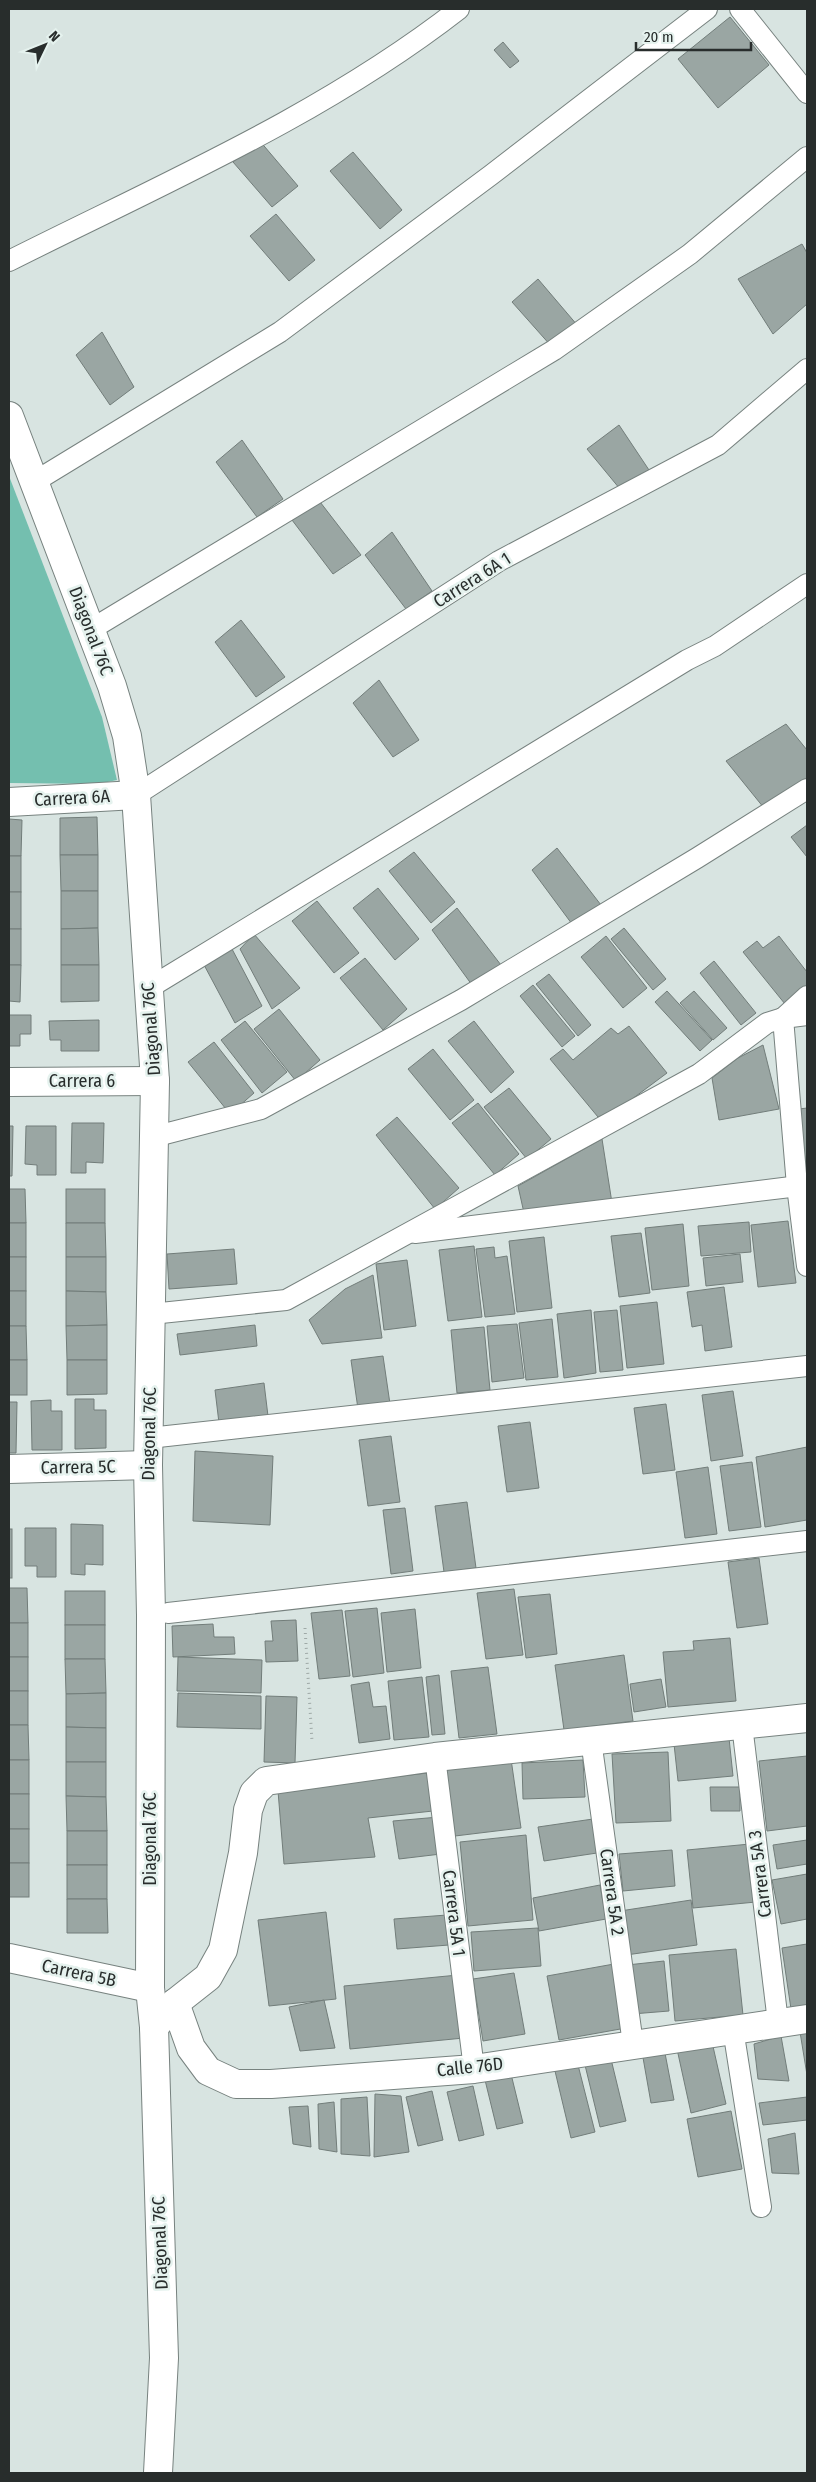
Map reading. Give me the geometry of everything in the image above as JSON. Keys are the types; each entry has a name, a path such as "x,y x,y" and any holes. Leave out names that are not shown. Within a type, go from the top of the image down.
{"street":[{"name":"Diagonal 76C","path":"9,416 112,686 127,736 136,794 155,1081 148,1466 151,1615 150,1988 154,2027 164,2358 158,2473"},
{"name":"Carrera 6A","path":"9,802 136,794"},
{"name":"Carrera 6","path":"9,1082 155,1081"},
{"name":"Carrera 5C","path":"9,1469 148,1466"},
{"path":"154,2027 176,2003 208,1977 223,1950 243,1853 248,1810 254,1793 266,1781 435,1757 807,1718"},
{"name":"Carrera 5B","path":"9,1958 150,1988"},
{"name":"Calle 76D","path":"176,2003 192,2048 208,2072 236,2084 271,2084 474,2068 807,2019"}],"lane":[{"path":"9,261 332,96 430,31 459,9"},
{"path":"34,482 280,332 491,175 707,9"},
{"path":"740,9 807,92"},
{"path":"90,630 554,350 690,254 807,157"},
{"name":"Carrera 6A 1","path":"136,794 499,561 718,445 807,368"},
{"path":"149,988 687,660 715,646 807,584"},
{"path":"153,1137 261,1109 461,1000 697,858 807,788"},
{"path":"783,1018 807,996"},
{"path":"151,1314 286,1300 699,1074 767,1023 783,1018 807,1015"},
{"path":"783,1018 802,1185 807,1266"},
{"path":"403,1235 802,1185"},
{"path":"149,1438 807,1366"},
{"path":"168,1613 807,1541"},
{"name":"Carrera 5A 3","path":"742,1725 778,2022"},
{"name":"Carrera 5A 2","path":"591,1740 633,2044"},
{"name":"Carrera 5A 1","path":"435,1757 474,2068"},
{"path":"733,2029 761,2207"}],"path":[{"path":"303,1597 314,1773"}],"green space":[{"path":"9,476 102,717 117,780 98,784 9,783"}],"building":[{"path":"730,17 769,65 718,108 678,59"},
{"path":"503,42 519,61 510,68 494,50"},
{"path":"259,140 298,186 272,207 233,162"},
{"path":"353,152 402,210 380,229 330,171"},
{"path":"276,214 315,260 289,281 250,236"},
{"path":"802,244 807,253 807,304 773,334 738,279"},
{"path":"538,279 578,326 552,347 512,302"},
{"path":"102,332 134,387 110,405 76,355"},
{"path":"619,425 649,470 620,489 587,449"},
{"path":"242,440 283,499 257,517 216,462"},
{"path":"317,498 361,555 333,574 292,520"},
{"path":"392,532 432,591 406,609 365,555"},
{"path":"241,620 285,677 256,697 215,642"},
{"path":"379,680 419,740 393,757 353,703"},
{"path":"786,724 807,750 807,780 764,808 726,761"},
{"path":"97,817 98,855 60,855 60,818"},
{"path":"9,819 22,820 21,856 9,856"},
{"path":"807,825 807,857 791,837"},
{"path":"557,848 601,905 572,924 532,870"},
{"path":"414,852 455,902 431,923 389,871"},
{"path":"60,855 98,855 98,891 61,891"},
{"path":"9,856 21,856 21,892 9,892"},
{"path":"378,888 419,939 395,960 353,908"},
{"path":"61,891 98,891 98,928 61,929"},
{"path":"9,892 21,892 21,929 9,929"},
{"path":"317,901 359,953 334,973 292,921"},
{"path":"457,908 501,965 472,985 432,930"},
{"path":"98,928 99,965 61,965 61,929"},
{"path":"624,928 666,979 653,990 611,939"},
{"path":"9,929 21,929 21,965 9,965"},
{"path":"254,934 300,988 272,1009 240,949"},
{"path":"606,936 647,988 623,1008 581,957"},
{"path":"779,936 807,972 807,986 785,1004 743,952 757,941 763,948"},
{"path":"232,949 262,1006 235,1023 203,963"},
{"path":"365,958 407,1009 383,1030 340,978"},
{"path":"714,961 756,1013 741,1025 700,973"},
{"path":"9,965 21,965 20,1002 9,1001"},
{"path":"61,965 99,965 99,1001 61,1002"},
{"path":"549,974 591,1025 578,1036 536,984"},
{"path":"533,985 575,1036 562,1047 520,996"},
{"path":"667,991 712,1040 700,1051 655,1002"},
{"path":"694,991 727,1028 713,1040 680,1003"},
{"path":"279,1009 320,1060 296,1081 254,1029"},
{"path":"9,1015 31,1015 31,1034 20,1034 20,1046 9,1046"},
{"path":"99,1020 99,1051 61,1051 61,1040 50,1040 49,1021"},
{"path":"245,1021 287,1072 262,1093 221,1040"},
{"path":"474,1021 514,1072 491,1093 448,1041"},
{"path":"629,1026 667,1073 620,1108 598,1117 550,1059 563,1049 573,1060 611,1028 618,1034"},
{"path":"214,1042 254,1093 230,1114 188,1062"},
{"path":"763,1045 779,1109 719,1120 712,1078 738,1058"},
{"path":"433,1049 474,1100 450,1120 408,1069"},
{"path":"509,1088 551,1139 527,1159 484,1107"},
{"path":"478,1103 519,1154 495,1175 452,1123"},
{"path":"807,1108 807,1175 799,1109"},
{"path":"397,1117 459,1188 435,1209 376,1135"},
{"path":"72,1123 104,1123 103,1163 86,1162 86,1173 71,1173"},
{"path":"9,1126 13,1126 12,1176 9,1176"},
{"path":"26,1126 56,1126 56,1175 37,1175 37,1165 25,1164"},
{"path":"602,1139 612,1203 524,1213 518,1186"},
{"path":"9,1189 25,1189 26,1223 9,1223"},
{"path":"66,1189 105,1189 105,1223 66,1223"},
{"path":"788,1221 796,1283 758,1287 751,1225"},
{"path":"749,1222 751,1252 701,1256 698,1226"},
{"path":"9,1223 26,1223 26,1257 9,1257"},
{"path":"66,1223 105,1223 106,1257 66,1257"},
{"path":"683,1224 689,1286 652,1290 645,1228"},
{"path":"641,1233 650,1293 619,1297 611,1236"},
{"path":"544,1237 552,1308 517,1312 509,1241"},
{"path":"474,1246 482,1317 448,1321 439,1250"},
{"path":"494,1247 495,1258 507,1256 515,1314 485,1317 476,1249"},
{"path":"234,1249 237,1284 169,1289 167,1254"},
{"path":"740,1254 743,1282 706,1286 703,1258"},
{"path":"9,1257 26,1257 26,1291 9,1291"},
{"path":"66,1257 106,1257 106,1292 66,1291"},
{"path":"407,1260 416,1326 384,1330 376,1264"},
{"path":"373,1275 382,1338 322,1344 309,1320 345,1289"},
{"path":"724,1287 732,1347 705,1351 702,1325 692,1327 687,1292"},
{"path":"9,1291 26,1291 26,1326 9,1326"},
{"path":"66,1291 106,1292 107,1325 66,1326"},
{"path":"657,1302 664,1364 627,1368 620,1306"},
{"path":"591,1310 596,1373 564,1378 557,1314"},
{"path":"617,1310 623,1370 600,1372 594,1312"},
{"path":"552,1319 558,1377 526,1380 519,1323"},
{"path":"517,1324 524,1378 492,1382 487,1326"},
{"path":"107,1325 107,1360 67,1360 66,1326"},
{"path":"255,1325 257,1346 180,1355 177,1334"},
{"path":"9,1326 26,1326 27,1360 9,1360"},
{"path":"484,1327 490,1390 457,1393 451,1330"},
{"path":"383,1356 390,1404 358,1409 351,1360"},
{"path":"9,1360 27,1360 27,1395 9,1395"},
{"path":"67,1360 107,1360 107,1394 67,1395"},
{"path":"264,1383 268,1416 219,1423 215,1390"},
{"path":"733,1391 743,1456 711,1461 702,1395"},
{"path":"75,1399 94,1399 94,1410 106,1410 106,1448 75,1449"},
{"path":"51,1400 51,1411 62,1411 62,1450 32,1450 31,1401"},
{"path":"9,1402 17,1402 16,1453 9,1453"},
{"path":"666,1404 675,1470 643,1474 634,1408"},
{"path":"530,1422 539,1488 507,1492 498,1426"},
{"path":"391,1436 400,1502 368,1506 359,1440"},
{"path":"807,1447 807,1520 765,1527 756,1457"},
{"path":"195,1451 273,1456 270,1525 193,1521"},
{"path":"752,1462 761,1527 729,1531 720,1466"},
{"path":"708,1467 717,1534 685,1538 676,1472"},
{"path":"467,1502 476,1568 444,1572 435,1506"},
{"path":"405,1508 413,1571 391,1574 383,1510"},
{"path":"71,1524 103,1525 103,1565 85,1564 85,1575 71,1574"},
{"path":"25,1528 56,1528 56,1577 37,1577 37,1566 25,1566"},
{"path":"9,1529 12,1529 12,1578 9,1578"},
{"path":"759,1558 768,1624 737,1628 728,1562"},
{"path":"9,1588 27,1588 28,1623 9,1623"},
{"path":"514,1589 523,1655 486,1659 477,1593"},
{"path":"65,1591 105,1591 105,1625 65,1625"},
{"path":"550,1594 557,1654 526,1658 518,1597"},
{"path":"377,1608 384,1673 353,1677 345,1611"},
{"path":"415,1609 421,1668 387,1672 381,1613"},
{"path":"342,1610 350,1676 319,1679 311,1613"},
{"path":"296,1620 298,1661 266,1662 265,1641 273,1641 271,1621"},
{"path":"9,1623 28,1623 28,1657 9,1657"},
{"path":"213,1624 214,1637 234,1637 235,1654 173,1657 172,1626"},
{"path":"65,1625 105,1625 105,1659 65,1659"},
{"path":"730,1638 736,1701 668,1707 663,1652 694,1650 693,1641"},
{"path":"624,1655 633,1721 564,1730 555,1665"},
{"path":"9,1657 28,1657 28,1691 9,1691"},
{"path":"178,1657 262,1660 261,1693 177,1691"},
{"path":"65,1659 105,1659 106,1693 66,1694"},
{"path":"488,1667 497,1734 459,1738 451,1671"},
{"path":"439,1675 445,1734 432,1735 426,1677"},
{"path":"422,1677 429,1737 394,1740 388,1681"},
{"path":"661,1679 666,1707 634,1712 630,1684"},
{"path":"369,1682 373,1707 386,1706 390,1739 359,1743 351,1685"},
{"path":"9,1691 28,1691 28,1725 9,1725"},
{"path":"106,1693 106,1728 66,1727 66,1694"},
{"path":"178,1693 261,1696 261,1729 177,1727"},
{"path":"266,1696 297,1697 295,1763 264,1762"},
{"path":"9,1725 28,1725 29,1760 9,1760"},
{"path":"66,1727 106,1728 106,1762 66,1762"},
{"path":"729,1738 733,1776 678,1781 674,1744"},
{"path":"668,1752 671,1821 616,1823 612,1754"},
{"path":"807,1756 807,1826 767,1831 759,1761"},
{"path":"511,1759 521,1828 455,1836 445,1767"},
{"path":"9,1760 29,1760 29,1794 9,1794"},
{"path":"583,1760 585,1797 523,1799 522,1763"},
{"path":"66,1762 106,1762 106,1797 66,1796"},
{"path":"427,1773 433,1811 368,1818 375,1857 284,1864 278,1791"},
{"path":"710,1787 740,1787 740,1811 711,1811"},
{"path":"9,1794 29,1794 29,1829 9,1829"},
{"path":"66,1796 106,1797 107,1831 67,1831"},
{"path":"439,1817 441,1854 399,1859 393,1821"},
{"path":"593,1819 597,1853 544,1861 538,1827"},
{"path":"9,1829 29,1829 29,1863 9,1863"},
{"path":"67,1831 107,1831 107,1865 67,1865"},
{"path":"526,1835 533,1920 468,1926 460,1842"},
{"path":"807,1840 807,1864 777,1869 773,1845"},
{"path":"750,1844 756,1902 693,1908 687,1850"},
{"path":"672,1850 675,1886 623,1891 619,1854"},
{"path":"9,1863 29,1863 29,1897 9,1897"},
{"path":"67,1865 107,1865 107,1899 67,1899"},
{"path":"807,1874 807,1919 781,1924 772,1880"},
{"path":"600,1885 606,1919 539,1931 533,1898"},
{"path":"67,1899 107,1899 108,1933 67,1933"},
{"path":"691,1900 697,1945 626,1955 620,1911"},
{"path":"326,1912 336,1999 269,2006 258,1920"},
{"path":"447,1915 449,1945 397,1949 394,1919"},
{"path":"538,1928 541,1966 474,1971 471,1932"},
{"path":"807,1944 807,2007 791,2009 782,1948"},
{"path":"736,1949 743,2015 675,2021 669,1955"},
{"path":"664,1961 669,2011 632,2014 627,1965"},
{"path":"614,1964 626,2028 559,2040 547,1976"},
{"path":"514,1973 525,2034 483,2041 473,1979"},
{"path":"458,1975 464,2038 350,2049 344,1986"},
{"path":"324,2000 335,2048 300,2051 289,2007"},
{"path":"807,2031 807,2075 800,2032"},
{"path":"781,2036 789,2081 758,2079 754,2044"},
{"path":"712,2042 726,2104 691,2113 677,2049"},
{"path":"664,2048 674,2100 651,2103 642,2052"},
{"path":"610,2055 626,2121 600,2127 584,2061"},
{"path":"578,2065 595,2132 571,2138 555,2071"},
{"path":"511,2074 523,2123 497,2129 485,2080"},
{"path":"473,2086 484,2135 459,2141 447,2092"},
{"path":"432,2091 443,2140 418,2146 406,2097"},
{"path":"375,2094 401,2096 409,2152 374,2157"},
{"path":"367,2097 370,2156 341,2154 341,2099"},
{"path":"807,2097 807,2120 763,2125 759,2103"},
{"path":"334,2102 337,2152 319,2149 318,2104"},
{"path":"308,2106 311,2147 293,2144 289,2107"},
{"path":"731,2111 742,2169 698,2177 687,2119"},
{"path":"795,2133 799,2174 772,2173 768,2139"}]}
